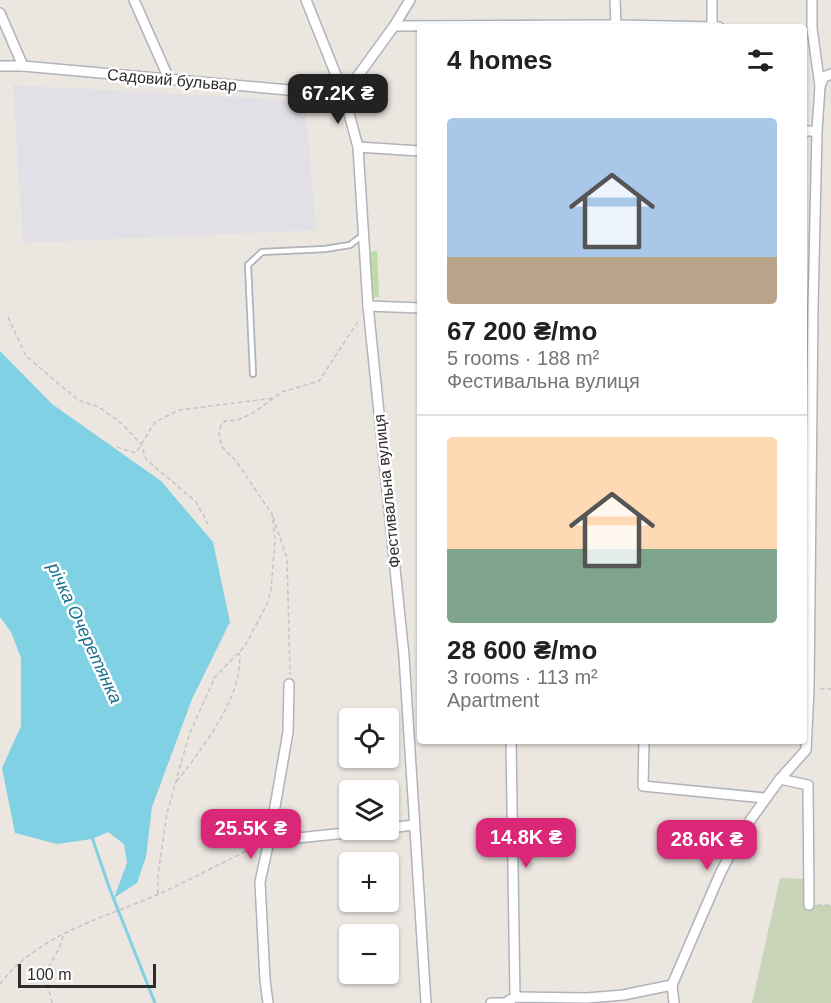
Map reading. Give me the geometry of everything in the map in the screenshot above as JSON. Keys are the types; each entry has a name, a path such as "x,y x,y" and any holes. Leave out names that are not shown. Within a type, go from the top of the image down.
{"street":[{"path":"134,0 169,79"},
{"name":"Фестивальна вулиця","path":"306,0 344,95 358,147 368,306 404,656 426,1003"},
{"path":"344,95 410,0"},
{"path":"615,0 616,24"},
{"path":"712,0 712,24"},
{"path":"807,729 809,688 807,659 808,306 820,86 808,29 812,0"},
{"path":"0,13 23,66"},
{"path":"394,26 417,26"},
{"name":"Садовий бульвар","path":"0,66 23,66 344,95"},
{"path":"820,86 824,77 831,74"},
{"path":"807,131 817,131"},
{"path":"358,147 417,151"},
{"path":"368,306 417,308"},
{"path":"268,1003 260,882 288,732 290,684"},
{"path":"511,744 515,997"},
{"path":"644,744 643,786 765,798"},
{"path":"674,1003 672,986 720,874 741,833 765,798 806,750 806,744"},
{"path":"780,779 808,785 809,905"},
{"path":"399,827 414,825"},
{"path":"269,841 339,834"},
{"path":"491,1003 505,1003 515,997 587,998 623,995 672,986"}],"lane":[{"path":"254,374 248,265 262,252 325,249 350,245 363,235"}],"path":[{"path":"290,684 291,644 287,558 272,514 236,461 222,447 219,434 221,425 225,421 246,417 292,388 319,381 368,306"},
{"path":"8,317 26,356 78,400 99,407 122,424 141,444 146,459 196,502 208,524"},
{"path":"117,447 136,453 155,422 179,410 275,398"},
{"path":"158,894 158,875 166,813 189,735 215,677 244,646 267,604 275,538 272,514"},
{"path":"176,784 206,744 223,712 235,686 240,661 239,652"},
{"path":"809,688 831,689"},
{"path":"0,984 34,951 63,934 158,894 269,841"},
{"path":"809,905 831,905"},
{"path":"52,1003 45,974 53,963 53,956 63,940 63,934"}],"shaded area":[{"path":"13,85 305,101 316,230 23,243"}],"green space":[{"path":"377,251 379,297 369,298 367,252"},
{"path":"780,878 809,879 809,905 831,905 831,1003 752,1003"}],"water":[{"path":"0,351 52,404 161,481 213,542 230,622 192,699 152,807 146,857 137,883 114,898 127,863 124,844 108,832 92,839 57,844 15,833 2,768 21,726 21,658 11,632 0,617"}],"waterway":[{"name":"річка Очеретянка","path":"92,837 109,887 155,1003"}]}
